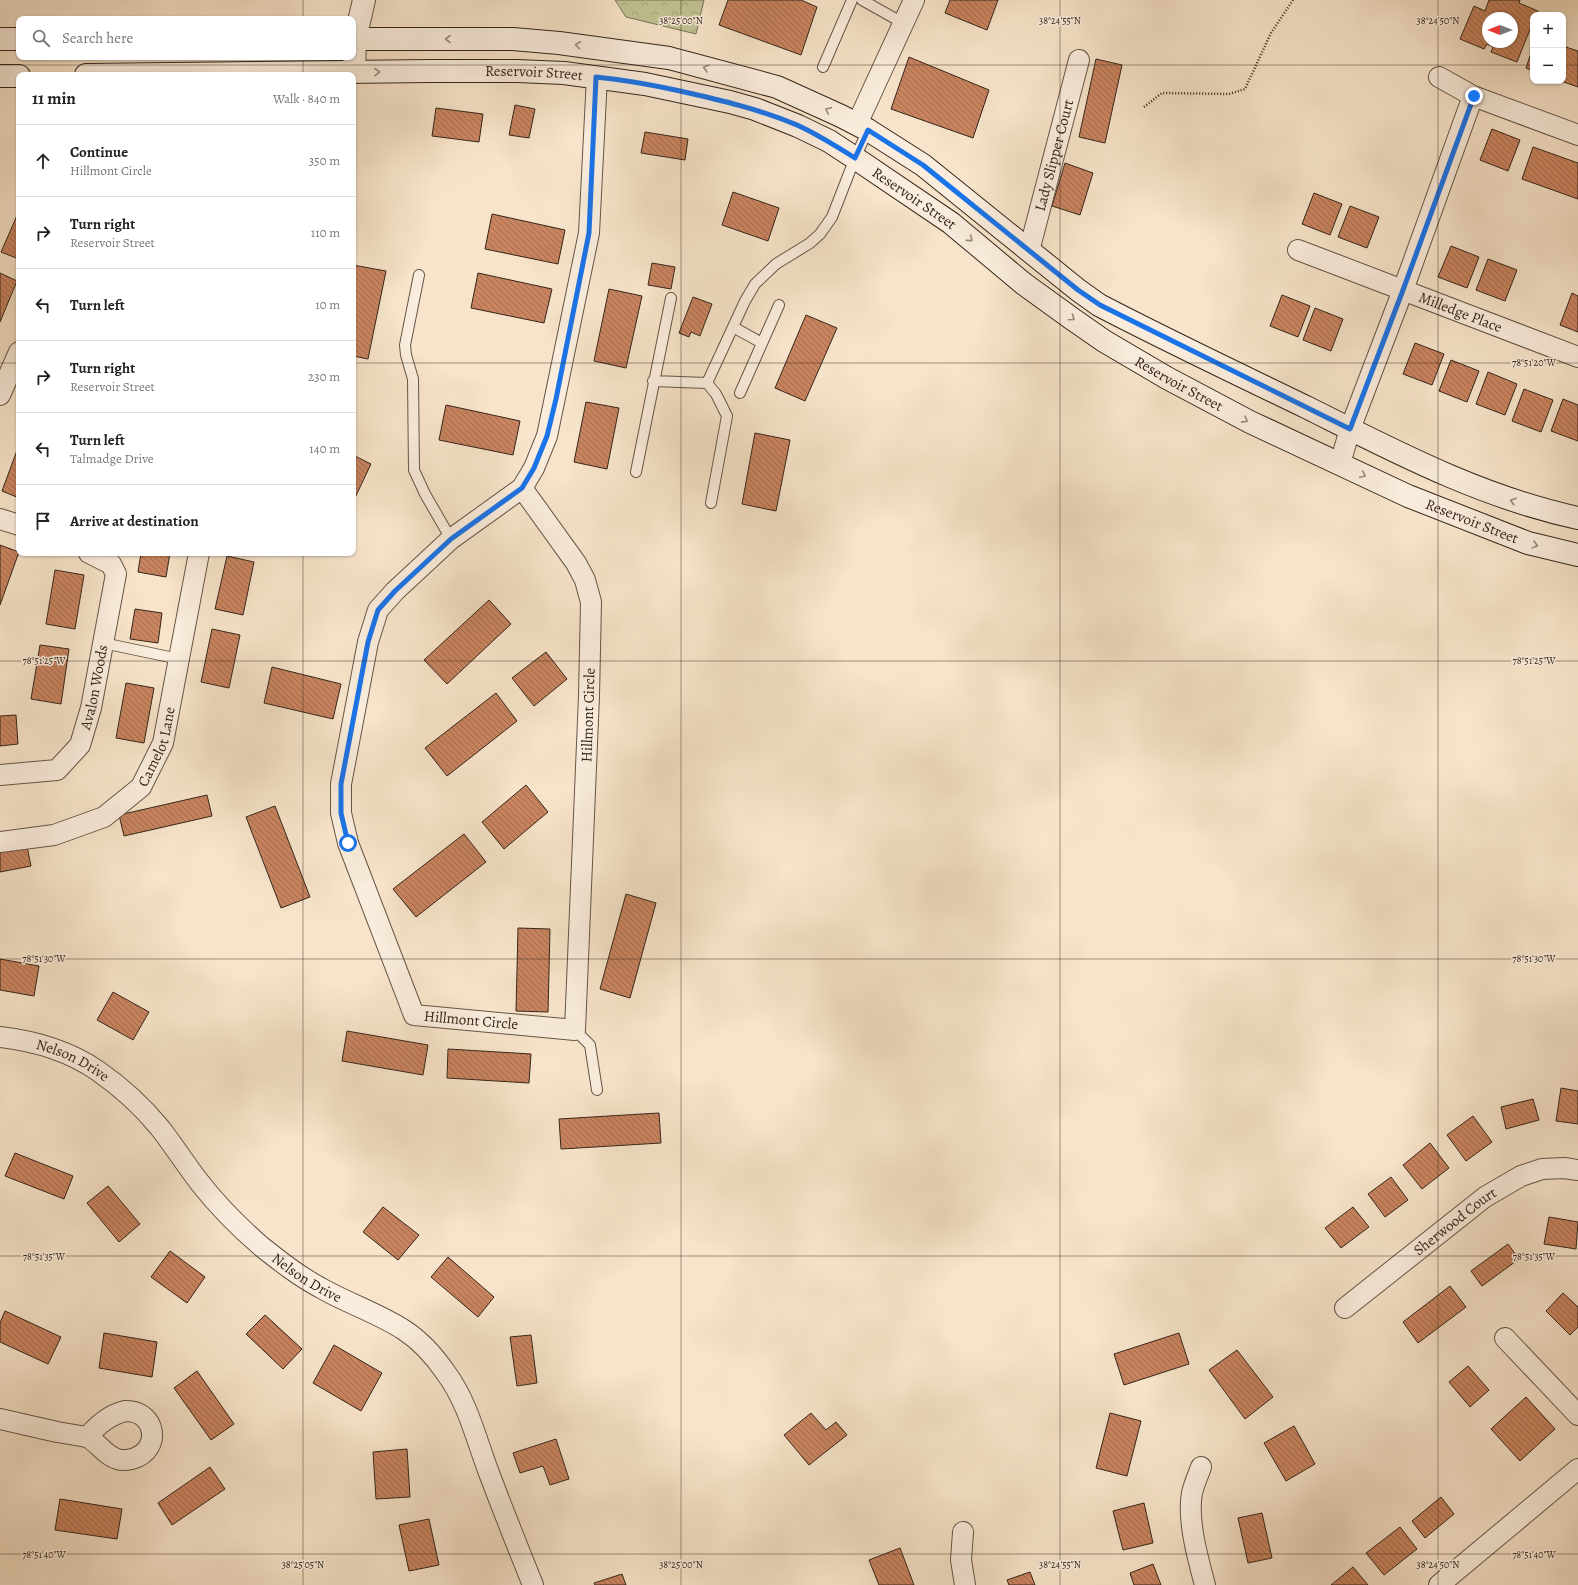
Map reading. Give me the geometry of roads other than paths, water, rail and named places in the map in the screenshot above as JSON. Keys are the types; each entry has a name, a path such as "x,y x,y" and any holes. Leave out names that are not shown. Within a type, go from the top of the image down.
{"main road":[{"path":"356,31 364,0"},
{"path":"0,39 16,39"},
{"name":"Reservoir Street","path":"356,39 513,39 559,42 668,58 777,87 802,97 863,128 923,165 1078,290 1100,305 1436,471 1471,486 1538,509 1578,518"},
{"path":"354,60 354,72"},
{"name":"Reservoir Street","path":"354,72 517,71 596,77 645,84 730,102 755,109 798,126 828,141 855,158 951,223 1024,284 1111,345 1166,378 1243,419 1408,496 1528,543 1578,555"},
{"path":"0,76 16,76"}],"street":[{"path":"863,128 914,0"},
{"name":"Lady Slipper Court","path":"1029,251 1079,60"},
{"name":"Hillmont Circle","path":"522,488 576,563 585,580 591,602 589,696 575,1030 414,1015 348,843 341,813 341,784 368,642 378,610 395,591 451,539 522,488 534,468 547,436 556,399 589,233 596,77"},
{"path":"1439,78 1474,96 1578,135"},
{"path":"1340,464 1350,429 1474,96"},
{"name":"Milledge Place","path":"1298,250 1578,357"},
{"path":"0,395 16,359"},
{"path":"0,519 16,524"},
{"name":"Avalon Woods","path":"0,775 57,770 80,745 91,708 116,574 111,564 95,556"},
{"name":"Camelot Lane","path":"0,842 54,835 104,817 141,787 163,743 198,556"},
{"name":"Nelson Drive","path":"0,1037 32,1042 52,1048 77,1058 100,1072 128,1094 146,1112 209,1194 253,1239 302,1277 339,1298 398,1326 426,1349 447,1374 459,1393 533,1585"},
{"name":"Sherwood Court","path":"1345,1308 1485,1196 1521,1176 1542,1169 1564,1168 1578,1170"},
{"path":"1505,1338 1578,1415"},
{"path":"0,1419 87,1437"},
{"path":"1201,1467 1192,1492 1190,1510 1205,1585"},
{"path":"1439,1585 1578,1469"},
{"path":"963,1532 961,1560 965,1585"}],"lane":[{"path":"822,67 852,0"},
{"path":"862,0 904,23"},
{"path":"707,383 750,292 761,277 776,264 810,243 823,230 832,217 855,158 863,128"},
{"path":"418,275 406,345 406,355 413,379 414,470 424,494 451,539"},
{"path":"636,472 653,381 671,298"},
{"path":"740,393 779,305"},
{"path":"733,327 762,343"},
{"path":"653,381 707,383 716,394 727,416 711,503"},
{"path":"103,644 179,659"},
{"path":"575,1030 590,1045 597,1090"}]}
